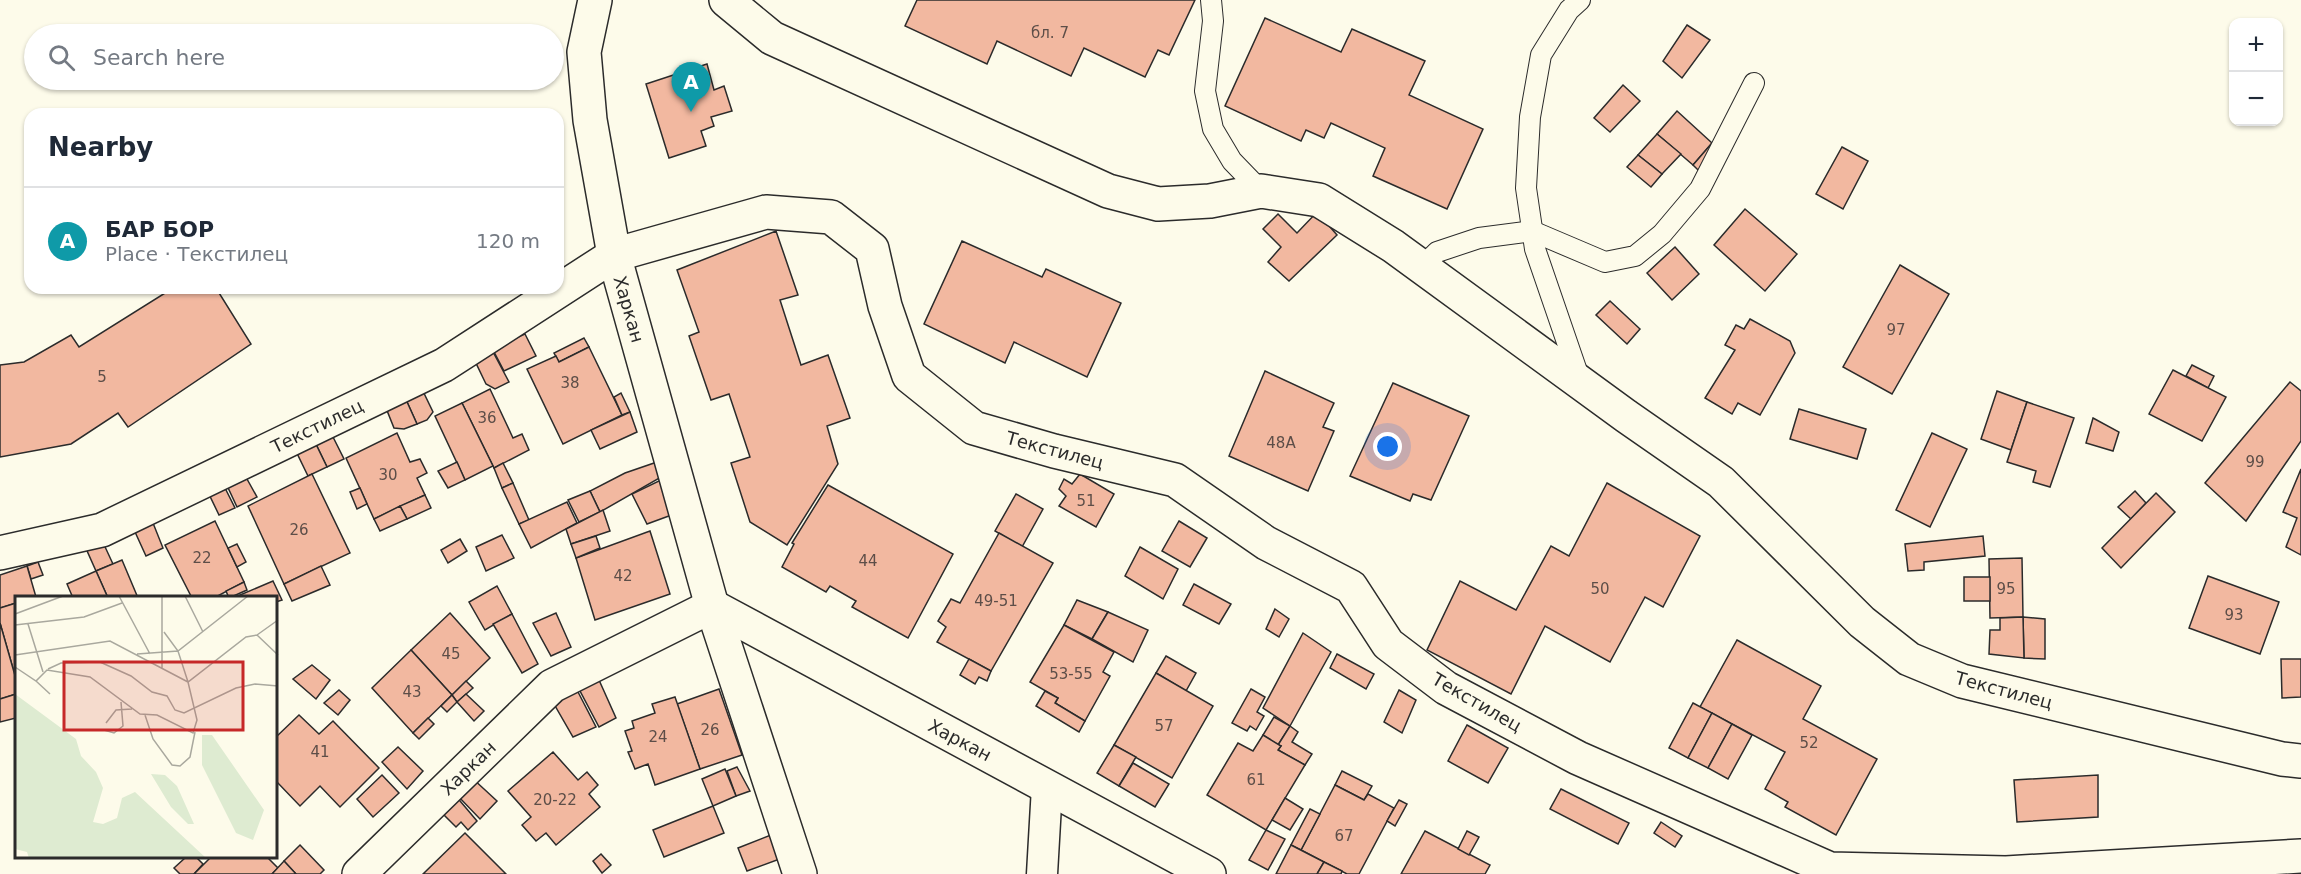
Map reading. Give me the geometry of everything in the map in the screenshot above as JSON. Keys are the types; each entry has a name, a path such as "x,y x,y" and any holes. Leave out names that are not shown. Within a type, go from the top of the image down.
{"street":[{"path":"595,0 584,52 590,120 614,255"},
{"name":"Текстилец","path":"726,0 772,38 1108,191 1158,204 1210,201 1261,191 1319,200 1422,267 1581,384 1721,482 1862,622 1909,659 1962,681 2282,759 2301,761"},
{"name":"Текстилец","path":"564,287 614,255 766,212 831,218 872,249 885,306 909,376 974,428 1054,451 1176,480 1266,543 1351,587 1388,644 1446,688 1578,758 1830,869 2006,873 2301,856"},
{"name":"Харкан","path":"614,255 712,606 800,874"},
{"name":"Текстилец","path":"0,554 102,530 434,370 553,294"},
{"name":"Харкан","path":"712,606 1209,874"},
{"name":"Харкан","path":"359,874 552,686 712,606"},
{"path":"1042,874 1047,787"}],"lane":[{"path":"1211,0 1214,21 1205,91 1214,129 1232,161 1261,191"},
{"path":"1580,0 1569,10 1541,55 1529,129 1526,188 1535,249 1581,384"},
{"path":"1422,267 1437,252 1479,238 1532,231 1605,261 1635,256 1662,234 1700,189 1754,83"}],"building":[{"path":"917,0 1195,0 1169,55 1158,50 1145,77 1084,48 1071,76 997,41 987,64 905,26"},
{"path":"1265,18 1341,52 1352,29 1425,61 1409,95 1483,129 1447,209 1373,176 1385,148 1331,123 1324,138 1306,130 1301,141 1225,106"},
{"path":"1687,25 1710,40 1682,78 1663,61"},
{"path":"707,64 714,90 724,86 732,111 711,117 714,126 701,131 706,146 669,158 646,84"},
{"path":"1623,85 1640,101 1610,132 1594,118"},
{"path":"1677,111 1712,143 1693,165 1657,134"},
{"path":"1657,134 1681,154 1662,174 1638,155"},
{"path":"1712,143 1719,150 1700,172 1693,165"},
{"path":"1842,147 1868,161 1843,209 1816,194"},
{"path":"1638,155 1662,174 1651,187 1627,167"},
{"path":"1745,209 1797,254 1765,291 1714,245"},
{"path":"1317,212 1337,235 1289,281 1268,262 1281,247 1263,229 1278,214 1297,233"},
{"path":"776,231 798,295 780,300 801,365 828,355 850,418 827,426 838,464 787,545 750,522 731,463 750,457 729,394 711,400 689,336 699,332 677,270"},
{"path":"962,241 1042,277 1046,269 1121,303 1087,377 1014,342 1005,363 924,324"},
{"path":"1675,247 1699,274 1672,300 1647,273"},
{"path":"1900,265 1949,294 1892,394 1843,367"},
{"path":"163,294 220,294 251,344 128,427 118,413 71,444 0,457 0,365 24,362 71,335 79,347"},
{"path":"1610,301 1640,329 1627,344 1596,315"},
{"path":"1750,319 1790,341 1795,353 1760,415 1738,403 1732,414 1705,398 1735,350 1725,345 1736,325 1744,329"},
{"path":"525,334 536,356 504,371 492,348"},
{"path":"584,338 589,347 559,362 554,353"},
{"path":"589,347 622,415 563,444 527,369 556,356 559,362"},
{"path":"492,350 509,382 495,389 486,384 474,359"},
{"path":"2192,365 2214,376 2208,388 2186,376"},
{"path":"2173,370 2226,397 2202,441 2149,414"},
{"path":"1265,371 1334,403 1323,427 1334,431 1308,491 1229,456"},
{"path":"2290,382 2301,391 2301,441 2246,521 2205,483"},
{"path":"1393,383 1469,416 1431,500 1413,494 1410,501 1350,476"},
{"path":"420,385 433,412 427,420 417,424 403,393"},
{"path":"490,389 513,438 522,434 529,450 494,468 462,403"},
{"path":"1997,391 2027,402 2011,450 1981,439"},
{"path":"403,393 417,424 404,429 394,428 384,403"},
{"path":"621,393 630,412 622,415 614,397"},
{"path":"2027,402 2074,418 2050,487 2033,482 2036,471 2007,462"},
{"path":"462,403 493,466 465,480 435,416"},
{"path":"1799,409 1866,429 1857,459 1790,439"},
{"path":"630,412 637,432 600,449 591,430"},
{"path":"2093,418 2119,432 2113,451 2086,443"},
{"path":"329,429 344,459 327,467 312,436"},
{"path":"397,433 410,462 420,459 427,473 417,478 425,495 374,519 346,458"},
{"path":"1932,433 1967,449 1930,527 1896,510"},
{"path":"312,436 327,467 308,476 293,445"},
{"path":"457,462 465,480 448,488 438,471"},
{"path":"657,462 663,476 600,512 590,491 625,473"},
{"path":"503,463 513,483 502,488 494,468"},
{"path":"2301,469 2301,555 2286,547 2297,518 2283,512"},
{"path":"242,470 257,497 237,507 224,479"},
{"path":"312,474 350,553 284,584 248,506"},
{"path":"1080,474 1114,494 1096,527 1059,506 1066,496 1059,489 1064,479 1072,484"},
{"path":"665,478 677,513 647,524 632,494"},
{"path":"221,480 235,508 219,515 206,488"},
{"path":"513,483 529,520 519,524 502,488"},
{"path":"1607,483 1700,536 1663,607 1645,597 1610,662 1545,626 1511,694 1427,650 1460,581 1516,610 1551,546 1569,556"},
{"path":"828,485 953,554 908,638 852,607 856,601 830,586 826,592 782,567 794,544 792,543"},
{"path":"360,488 367,504 357,509 350,492"},
{"path":"590,491 600,512 579,522 568,500"},
{"path":"2135,491 2146,503 2131,519 2118,507"},
{"path":"2156,493 2175,512 2121,568 2102,548"},
{"path":"1016,494 1043,509 1022,547 995,531"},
{"path":"425,495 431,508 407,519 400,506"},
{"path":"567,502 577,523 531,548 519,524"},
{"path":"400,506 407,519 380,531 374,519"},
{"path":"603,510 610,531 571,544 566,529"},
{"path":"149,513 163,548 146,556 130,521"},
{"path":"215,521 244,582 218,596 191,596 165,545"},
{"path":"1179,521 1207,538 1190,567 1162,551"},
{"path":"650,531 670,594 595,620 576,558"},
{"path":"999,533 1053,563 991,671 937,642 946,627 938,621 951,599 960,603"},
{"path":"502,535 514,558 486,571 476,547"},
{"path":"100,536 113,564 96,571 84,544"},
{"path":"596,536 600,548 576,558 571,544"},
{"path":"1983,536 1985,556 1924,562 1924,570 1908,571 1905,544"},
{"path":"460,539 467,551 448,563 441,550"},
{"path":"237,544 246,562 237,567 228,548"},
{"path":"1140,547 1178,569 1163,599 1125,576"},
{"path":"2022,558 2023,617 1990,618 1989,559"},
{"path":"122,560 137,596 107,596 96,571"},
{"path":"38,562 43,575 31,579 27,566"},
{"path":"27,566 36,596 15,596 15,603 0,608 0,575"},
{"path":"321,566 330,585 292,601 284,584"},
{"path":"96,571 107,596 72,596 67,584"},
{"path":"2208,576 2279,602 2260,654 2189,628"},
{"path":"1964,577 1990,577 1990,601 1964,601"},
{"path":"273,581 282,600 278,601 278,596 238,596"},
{"path":"244,582 247,590 234,596 228,596 226,591"},
{"path":"1194,584 1231,604 1219,624 1183,605"},
{"path":"497,586 512,614 485,630 469,602"},
{"path":"1077,600 1108,612 1092,639 1064,625"},
{"path":"15,603 15,676 0,623 0,608"},
{"path":"1275,609 1289,619 1279,637 1266,629"},
{"path":"1108,612 1148,630 1133,662 1092,639"},
{"path":"450,613 490,658 452,695 411,650"},
{"path":"556,613 571,647 551,656 533,623"},
{"path":"512,614 538,664 522,673 493,624"},
{"path":"2023,617 2045,619 2045,659 2024,658"},
{"path":"2023,617 2024,658 1989,654 1990,630 2000,630 2000,618"},
{"path":"0,623 15,676 15,694 0,699"},
{"path":"1064,625 1114,652 1103,672 1110,676 1085,721 1055,703 1058,698 1030,682"},
{"path":"1303,633 1331,652 1290,726 1263,708"},
{"path":"1737,640 1821,686 1803,719 1877,759 1836,835 1785,807 1788,802 1765,789 1785,752 1700,707"},
{"path":"411,650 452,695 413,733 372,688"},
{"path":"1337,654 1374,674 1366,689 1330,668"},
{"path":"1166,656 1196,673 1186,691 1156,673"},
{"path":"969,659 991,671 987,681 979,677 975,684 960,675"},
{"path":"2281,659 2301,659 2301,697 2282,698"},
{"path":"312,665 330,680 316,699 293,679"},
{"path":"1156,673 1213,706 1172,778 1114,745"},
{"path":"599,680 616,718 599,727 579,689"},
{"path":"466,681 473,688 457,702 452,695"},
{"path":"719,689 742,755 700,769 677,704"},
{"path":"1251,689 1265,697 1257,712 1264,716 1256,730 1250,726 1247,731 1232,723"},
{"path":"339,690 350,700 338,715 324,703"},
{"path":"577,690 596,727 573,737 554,704"},
{"path":"1399,690 1416,700 1402,733 1384,722"},
{"path":"1045,691 1058,698 1055,703 1085,721 1079,732 1036,706"},
{"path":"15,694 15,718 0,722 0,699"},
{"path":"466,694 484,711 474,721 457,702"},
{"path":"452,695 457,702 447,712 441,706"},
{"path":"675,697 700,769 655,785 648,764 635,769 628,752 632,751 625,731 634,728 632,721 655,713 652,704"},
{"path":"1693,703 1712,713 1688,758 1669,748"},
{"path":"1712,713 1732,724 1708,768 1688,758"},
{"path":"299,715 319,734 333,721 379,768 340,807 320,786 300,806 278,783 278,735"},
{"path":"1274,717 1290,726 1278,745 1263,735"},
{"path":"428,718 434,724 419,739 413,733"},
{"path":"1732,724 1752,735 1728,779 1708,768"},
{"path":"1467,725 1508,748 1488,783 1448,761"},
{"path":"1290,726 1298,732 1292,742 1312,754 1305,765 1278,750 1281,746 1278,745"},
{"path":"1263,735 1281,746 1278,750 1305,765 1266,830 1207,795 1238,743 1253,751"},
{"path":"1114,745 1136,757 1119,786 1097,773"},
{"path":"398,747 423,771 407,789 382,762"},
{"path":"553,752 578,780 587,772 598,785 589,794 600,807 556,845 546,833 536,841 522,825 531,817 508,791"},
{"path":"1133,763 1169,784 1155,807 1119,786"},
{"path":"737,767 750,791 736,796 727,771"},
{"path":"725,769 736,796 713,806 702,779"},
{"path":"1342,771 1372,786 1364,800 1335,785"},
{"path":"382,775 399,793 373,817 357,799"},
{"path":"2098,775 2098,817 2017,822 2014,780"},
{"path":"471,777 497,801 480,819 456,794"},
{"path":"1335,785 1364,800 1368,794 1394,808 1359,874 1347,874 1301,850"},
{"path":"1561,789 1629,823 1618,844 1550,809"},
{"path":"455,795 477,821 468,830 461,822 456,827 439,810"},
{"path":"1285,798 1303,809 1290,830 1272,820"},
{"path":"1399,800 1407,804 1395,826 1387,821"},
{"path":"713,806 724,833 664,857 653,830"},
{"path":"1310,809 1320,814 1301,850 1291,845"},
{"path":"1661,822 1682,836 1675,847 1654,833"},
{"path":"1266,830 1285,839 1268,870 1249,860"},
{"path":"1425,831 1490,865 1485,874 1401,874"},
{"path":"1467,831 1479,837 1469,855 1458,849"},
{"path":"465,833 506,874 423,874"},
{"path":"776,833 785,857 747,871 738,848"},
{"path":"300,845 324,870 320,874 296,874 284,861"},
{"path":"1291,845 1324,862 1317,874 1276,874"},
{"path":"601,854 611,865 602,873 593,861"},
{"path":"184,859 198,859 203,864 194,874 180,874 174,868"},
{"path":"209,859 269,859 278,868 272,874 194,874"},
{"path":"284,861 296,874 272,874"},
{"path":"1324,862 1342,871 1341,874 1317,874"}],"place":[{"name":"БАР БОР","path":"691,112"}]}
